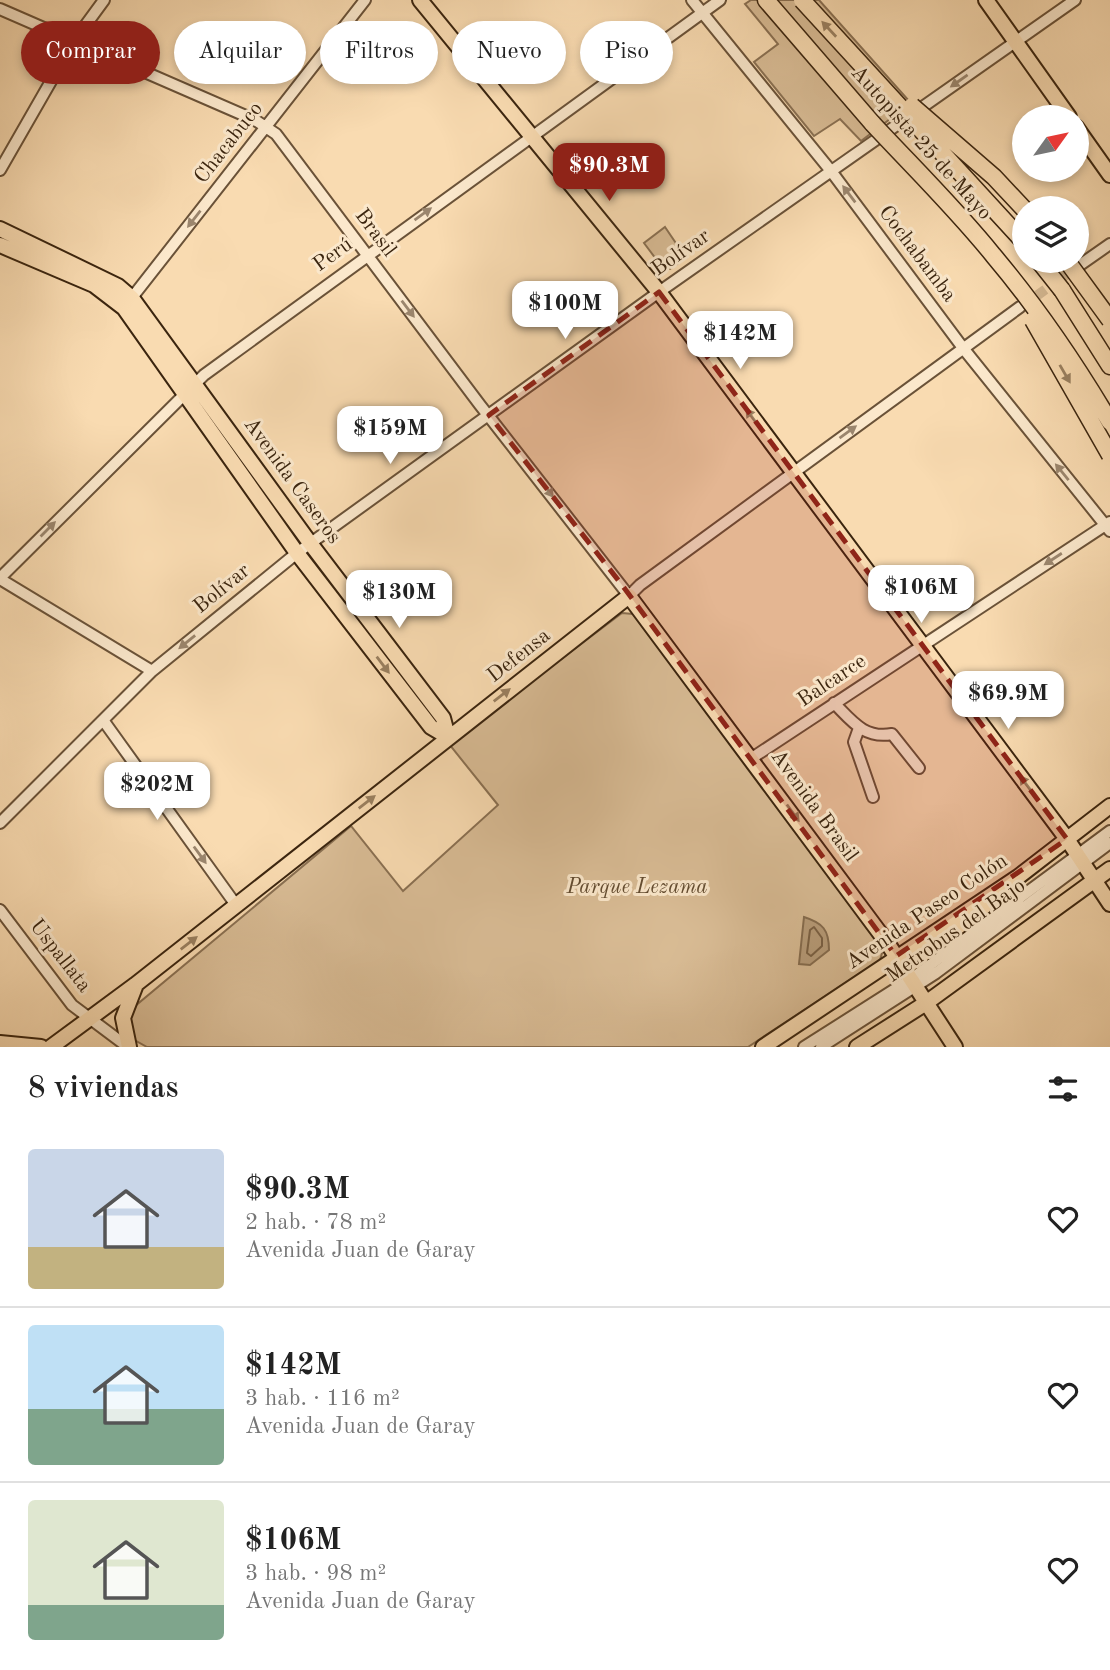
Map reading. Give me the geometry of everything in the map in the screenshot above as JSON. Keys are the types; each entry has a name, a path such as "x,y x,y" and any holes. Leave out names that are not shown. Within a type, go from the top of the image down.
{"highway":[{"name":"Autopista 25 de Mayo","path":"766,0 873,124 991,252 1056,336 1110,422"},
{"name":"Autopista 25 de Mayo","path":"802,0 1012,229"},
{"path":"860,63 968,153 1012,197"},
{"path":"991,252 1110,455"},
{"path":"1049,273 1110,346"},
{"path":"1080,273 1110,320"},
{"path":"1062,290 1110,366"}],"main road":[{"path":"420,0 659,292 1067,839 1110,904"},
{"path":"986,0 1060,105"},
{"path":"1089,145 1110,174"},
{"name":"Avenida Caseros","path":"0,229 118,286 297,552 430,727 448,737"},
{"name":"Avenida Caseros","path":"0,245 94,285 128,303"},
{"name":"Avenida Caseros","path":"189,388 443,718 448,737"},
{"name":"Defensa","path":"51,1047 135,985 629,596"},
{"name":"Avenida Brasil","path":"629,596 752,758 907,973 955,1047"},
{"name":"Avenida Paseo Colón","path":"763,1047 907,973 1018,877 1110,806"},
{"path":"857,1047 926,1003 1110,869"},
{"path":"128,1047 123,1018 135,985"},
{"path":"0,1043 41,1047"}],"street":[{"path":"89,21 104,0"},
{"name":"Chacabuco","path":"128,303 365,0"},
{"name":"Cochabamba","path":"692,0 831,171 963,348 1034,430 1108,526"},
{"name":"Perú","path":"0,579 189,388 367,254 720,0"},
{"name":"Bolívar","path":"0,823 152,671 297,552 659,292 1075,0"},
{"name":"Brasil","path":"0,9 28,21"},
{"name":"Brasil","path":"160,79 267,127 276,134 629,596"},
{"path":"0,170 49,84"},
{"path":"1089,255 1110,244"},
{"name":"Defensa","path":"629,596 640,585 1020,307"},
{"name":"Balcarce","path":"752,758 921,644 1108,526"},
{"path":"0,579 152,671"},
{"path":"834,703 870,735 892,734 919,768"},
{"path":"111,732 109,718 113,709"},
{"path":"103,720 236,905"},
{"path":"859,728 854,742 873,797"},
{"name":"Metrobus del Bajo","path":"821,1047 907,973 1081,861 1110,831"},
{"name":"Metrobus del Bajo","path":"804,1047 907,973 1110,843"},
{"name":"Uspallata","path":"0,910 72,1005 128,1047"}],"highlighted area":[{"path":"659,292 1067,839 896,956 622,585 489,415"}],"green space":[{"path":"751,0 819,0 911,103 861,141 840,119 814,136 754,62 778,44 745,4"},
{"path":"665,227 686,258 670,269 662,267 644,243"},
{"name":"Parque Lezama","path":"622,613 633,614 866,924 883,950 880,960 748,1047 147,1047 131,1038 128,1019 134,1007 351,826 403,891 498,805 449,744"}],"water":[{"path":"804,917 824,928 829,943 829,950 810,965 799,964"}],"tunnel":[{"path":"1025,304 1069,273"}]}
